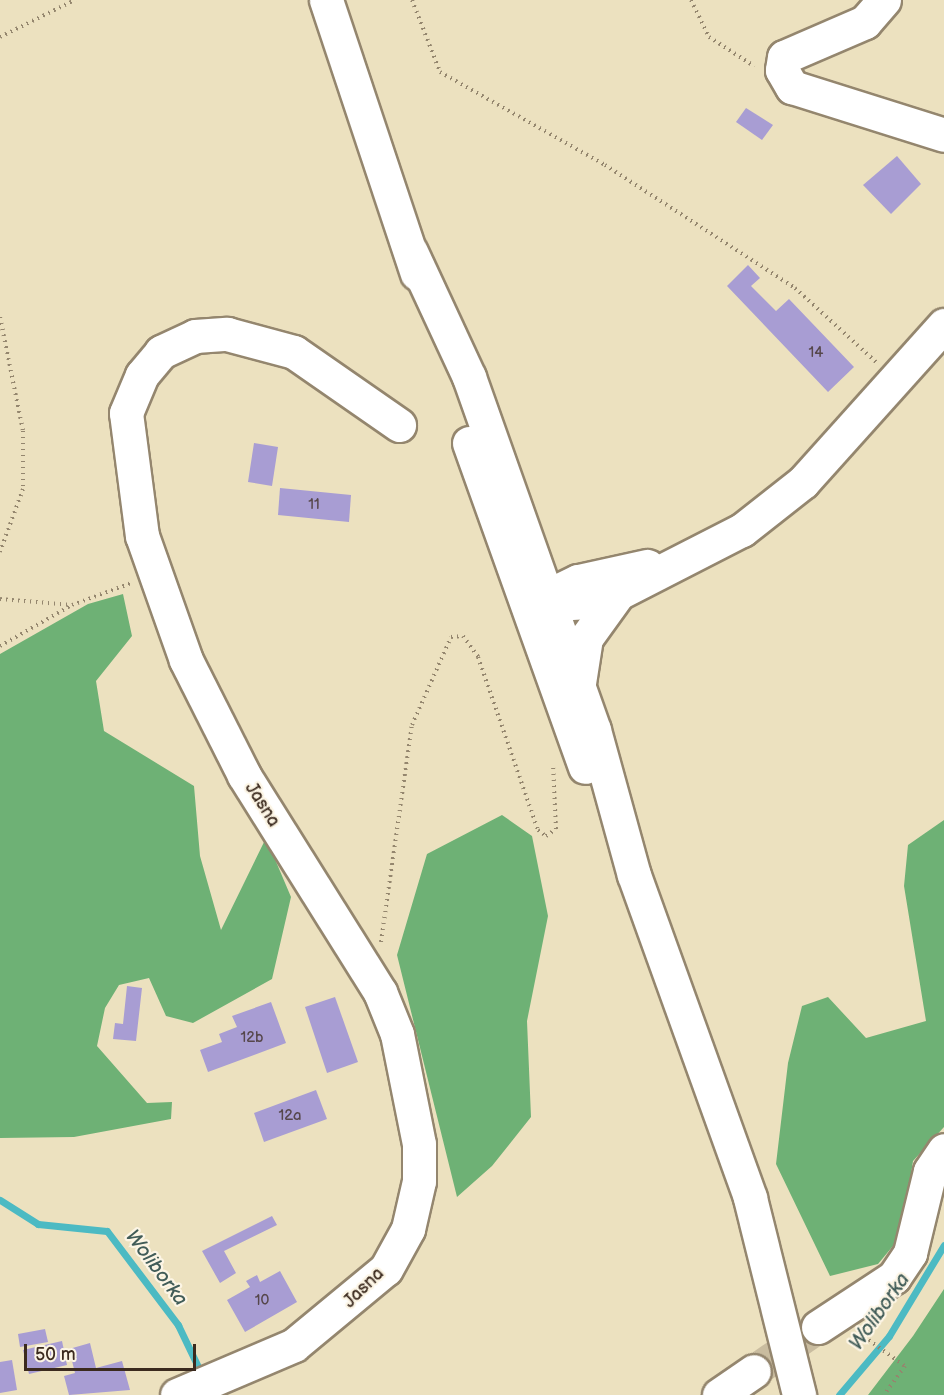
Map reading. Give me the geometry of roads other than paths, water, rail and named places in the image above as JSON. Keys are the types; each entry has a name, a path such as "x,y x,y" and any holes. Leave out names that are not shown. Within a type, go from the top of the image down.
{"main road":[{"path":"326,0 411,252 469,377 524,569 540,645 599,804 634,875"},
{"path":"884,0 865,22 784,57 782,70 792,87 944,135"},
{"path":"548,600 572,605 617,595 693,555 782,502 896,381 944,325"},
{"name":"Jasna","path":"184,1392 270,1358 326,1323 386,1269 408,1229 419,1181 415,1106 397,1034 368,968 244,776 186,660 155,580 129,466 126,413 142,375 161,352 195,336 262,341 328,370 399,425"},
{"path":"524,569 560,580 578,581 693,555"},
{"path":"524,569 548,600 578,685 634,875 750,1198 798,1395"},
{"path":"540,645 548,600 578,581"},
{"path":"578,685 586,638 617,595"},
{"path":"818,1327 894,1277 910,1253 930,1171 944,1150"},
{"path":"719,1395 754,1371"}],"waterway":[{"name":"Woliborka","path":"0,1200 38,1224 107,1231 178,1325 202,1375"},
{"name":"Woliborka","path":"839,1395 889,1336 944,1245"}],"tunnel":[{"path":"754,1371 818,1327"}]}
